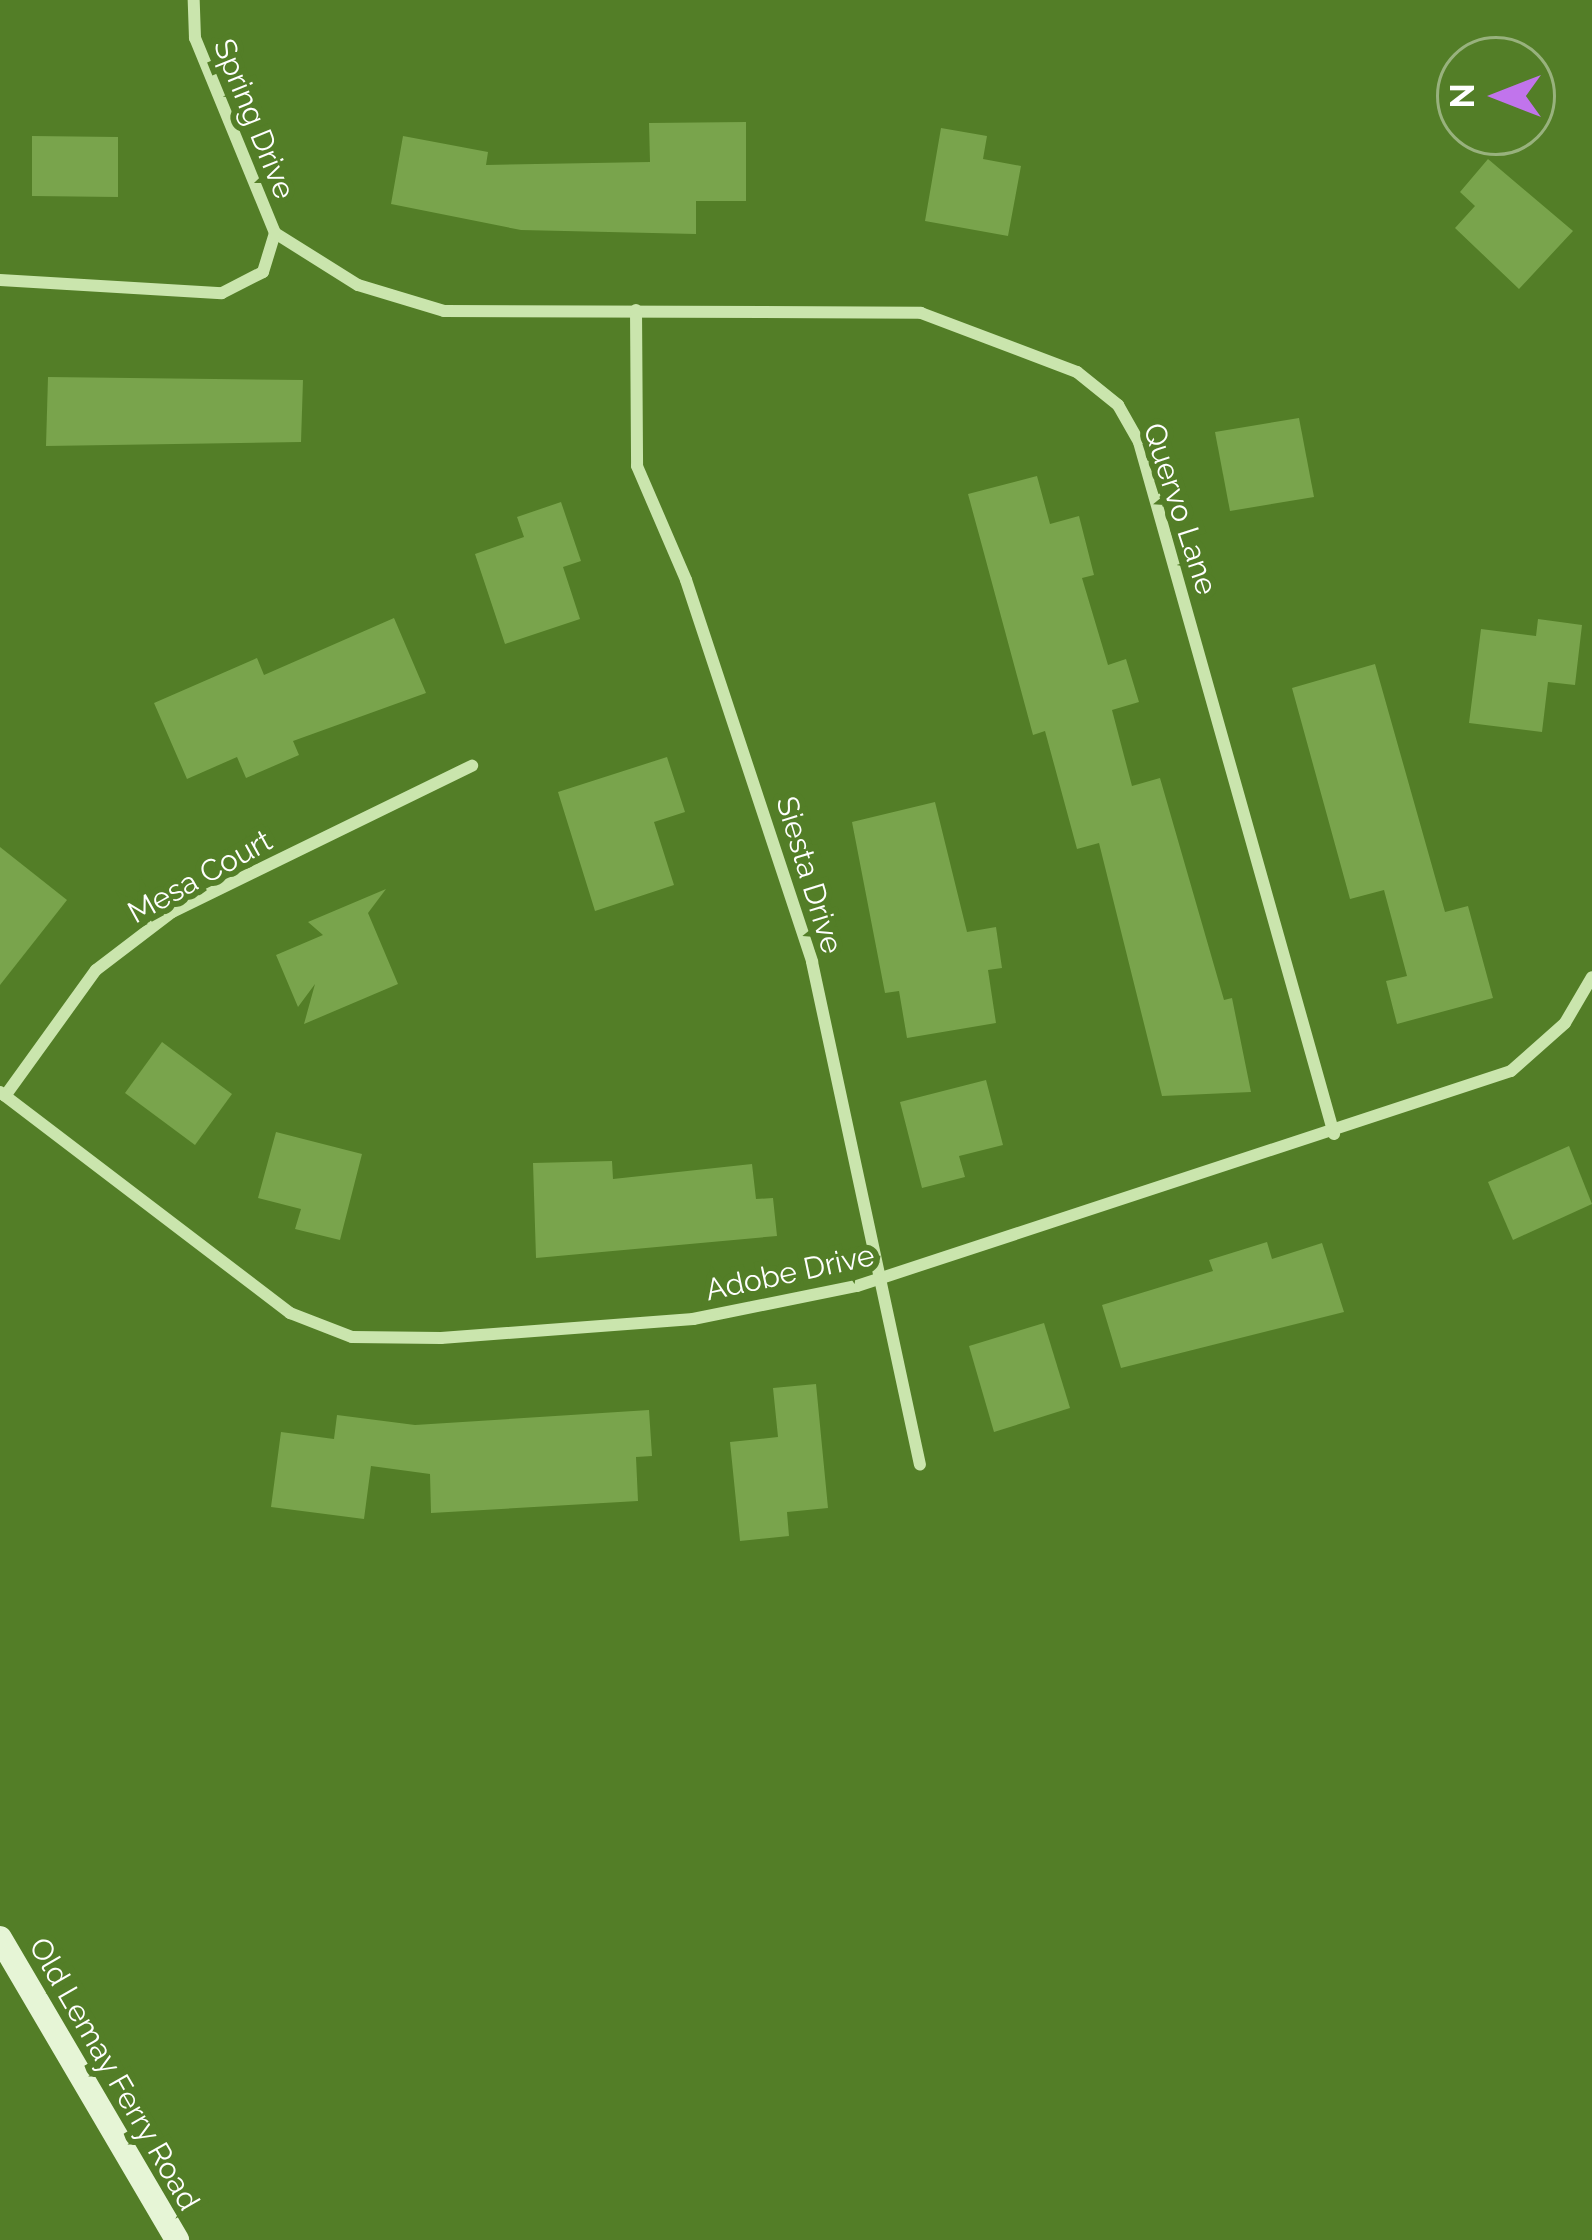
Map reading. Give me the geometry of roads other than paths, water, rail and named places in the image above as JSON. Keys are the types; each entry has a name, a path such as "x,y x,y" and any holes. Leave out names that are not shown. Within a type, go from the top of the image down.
{"main road":[{"name":"Old Lemay Ferry Road","path":"0,1938 177,2240"}],"street":[{"name":"Spring Drive","path":"0,280 222,293 263,272 275,233 195,38 194,0"},
{"name":"Quervo Lane","path":"275,233 358,285 444,311 922,313 1076,373 1118,405 1146,464 1334,1134"},
{"name":"Siesta Drive","path":"636,310 637,466 693,600 812,962 874,1281 920,1465"},
{"name":"Mesa Court","path":"2,1094 96,970 132,940 472,766"},
{"name":"Adobe Drive","path":"2,1094 255,1292 352,1337 693,1319 874,1281 1334,1134 1511,1071 1565,1023 1592,977"}]}
